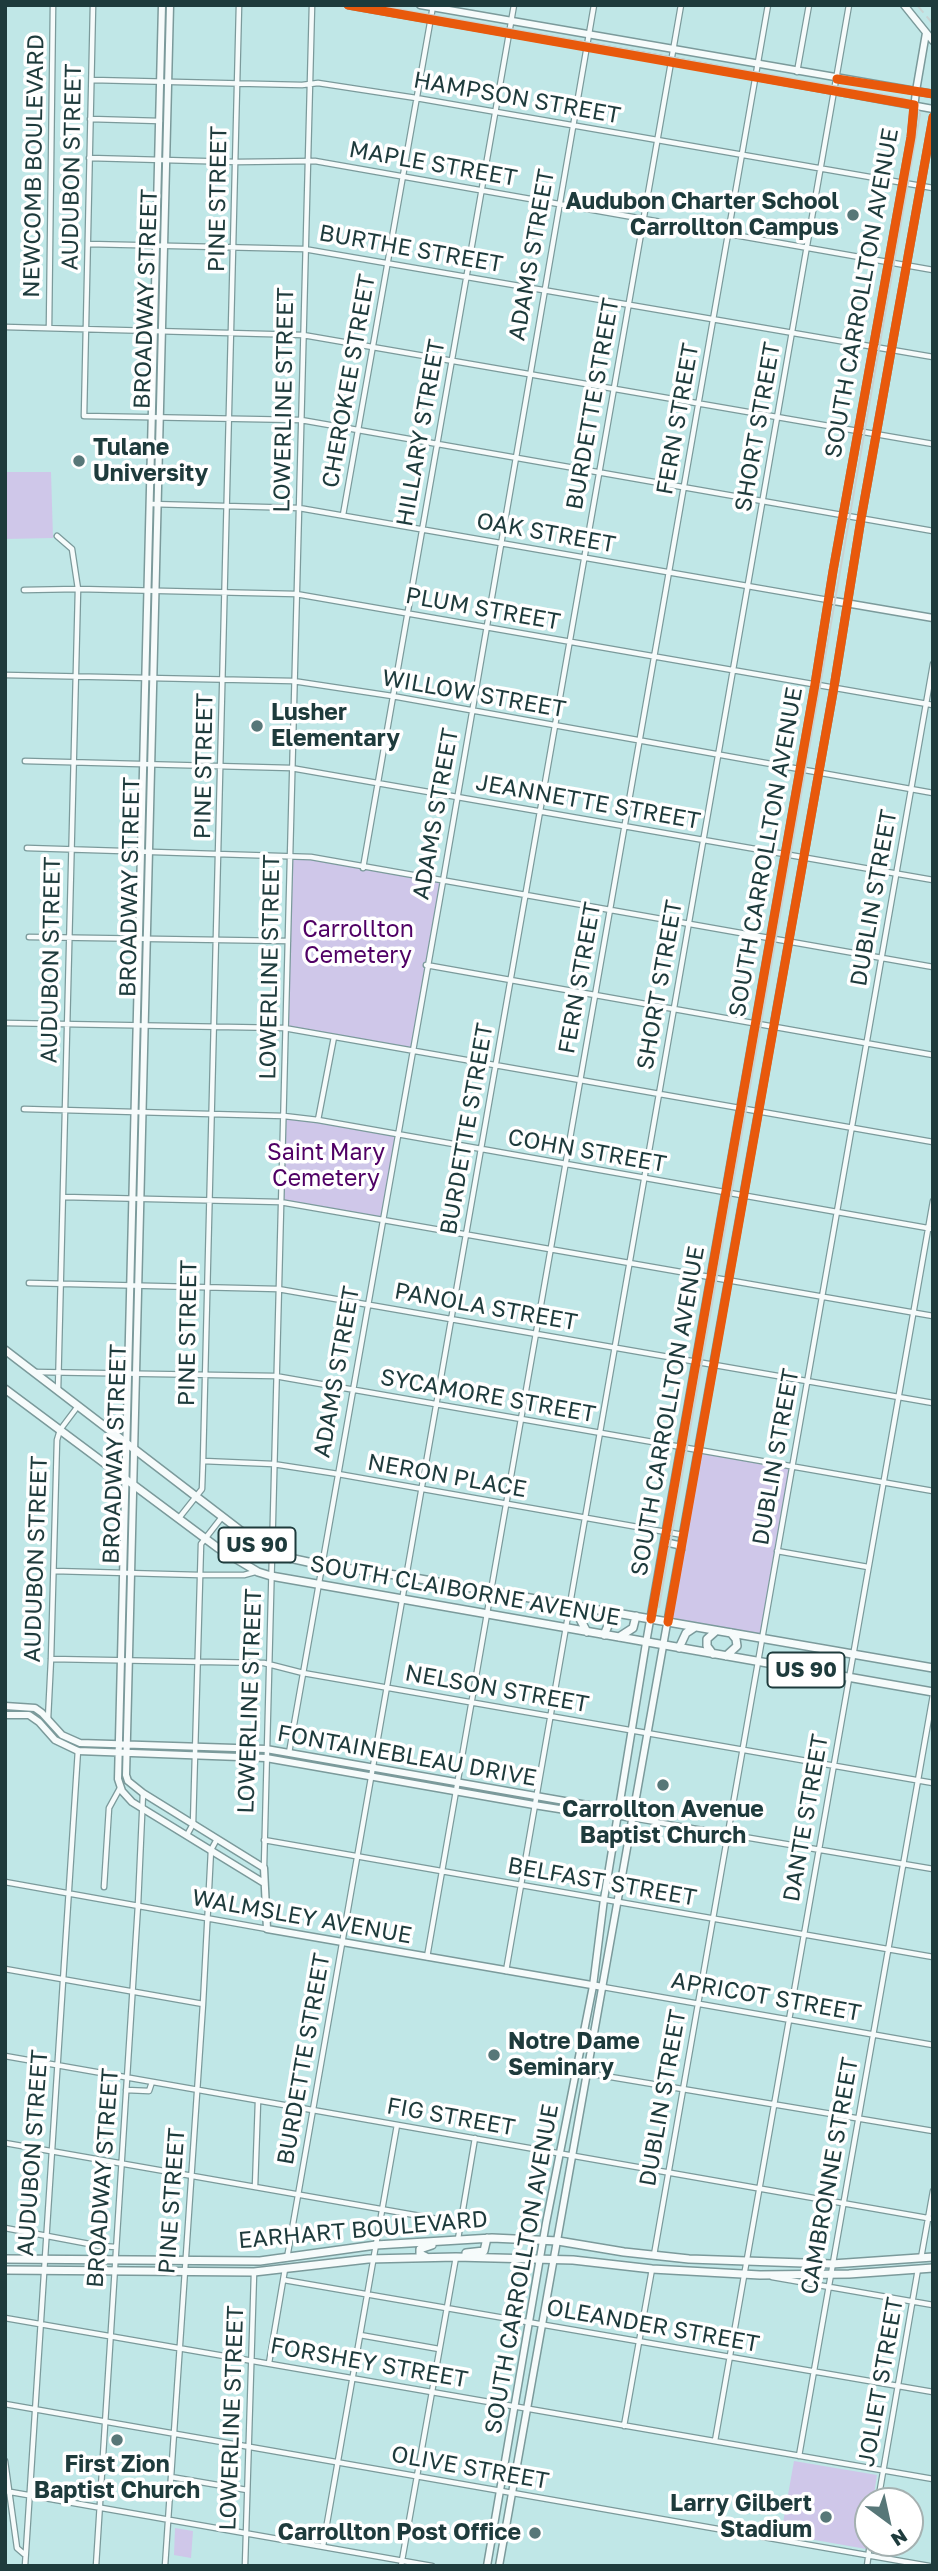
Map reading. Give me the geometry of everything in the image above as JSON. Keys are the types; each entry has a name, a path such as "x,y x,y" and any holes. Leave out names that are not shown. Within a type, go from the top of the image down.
{"main road":[{"name":"BROADWAY STREET","path":"162,5 165,82 160,121 163,161"},
{"name":"BROADWAY STREET","path":"127,1573 126,1479 130,1446 165,82 170,5"},
{"path":"348,5 933,109"},
{"path":"420,5 933,94"},
{"path":"904,5 933,41"},
{"name":"SOUTH CARROLLTON AVENUE","path":"487,2566 559,2154 593,1986 604,1899 634,1730 646,1643 816,684 828,600 926,33"},
{"name":"SOUTH CARROLLTON AVENUE","path":"499,2566 804,858 933,117"},
{"name":"OAK STREET","path":"828,600 933,618"},
{"name":"SOUTH CLAIBORNE AVENUE","path":"5,1350 271,1554 322,1565 407,1576 933,1668"},
{"path":"5,1357 45,1381"},
{"name":"SOUTH CLAIBORNE AVENUE","path":"5,1389 230,1557 258,1572 318,1585 933,1694"},
{"name":"BROADWAY STREET","path":"130,1446 133,1484 127,1573 122,1754 128,1781 143,1793"},
{"path":"665,1542 678,1545 681,1550"},
{"path":"587,1632 580,1619 590,1608"},
{"path":"604,1635 610,1621 607,1611"},
{"path":"618,1637 633,1628 636,1616"},
{"path":"679,1648 686,1633 696,1627"},
{"path":"713,1654 708,1649 706,1639 717,1631"},
{"path":"725,1656 737,1646 731,1633"},
{"path":"5,1706 31,1707 48,1718 62,1735 79,1747"},
{"path":"636,1710 651,1713"},
{"name":"FONTAINEBLEAU DRIVE","path":"5,1715 29,1715 55,1740 79,1747 122,1754 266,1758 457,1783 599,1807 605,1813"},
{"name":"FONTAINEBLEAU DRIVE","path":"79,1747 122,1745 266,1749 456,1791 597,1815 605,1813 632,1818"},
{"path":"122,1754 120,1787 132,1802 264,1883"},
{"path":"143,1793 264,1868"},
{"name":"LOWERLINE STREET","path":"264,1868 267,1929"},
{"name":"WALMSLEY AVENUE","path":"267,1929 593,1986"},
{"name":"APRICOT STREET","path":"593,1986 603,1987"},
{"path":"551,2199 564,2202"},
{"path":"456,2258 484,2251 487,2238"},
{"name":"EARHART BOULEVARD","path":"5,2259 260,2261 376,2245 487,2238 558,2241 653,2256 746,2261 832,2264 933,2257"},
{"path":"429,2258 420,2254 420,2249 454,2239"},
{"name":"EARHART BOULEVARD","path":"5,2270 254,2272 374,2259 429,2258 540,2258 652,2269 760,2275 831,2275 933,2268"}],"street":[{"name":"NEWCOMB BOULEVARD","path":"49,328 53,5"},
{"name":"AUDUBON STREET","path":"93,5 84,416 157,418"},
{"name":"PINE STREET","path":"179,1519 202,1489 239,5"},
{"name":"LOWERLINE STREET","path":"264,1868 312,5"},
{"name":"HILLARY STREET","path":"363,867 514,5"},
{"name":"ADAMS STREET","path":"289,1753 594,5"},
{"name":"BURDETTE STREET","path":"287,2258 681,5"},
{"name":"FERN STREET","path":"427,1957 768,5"},
{"path":"797,72 809,5"},
{"name":"SHORT STREET","path":"506,1971 849,5"},
{"name":"CHEROKEE STREET","path":"343,515 433,6"},
{"name":"HAMPSON STREET","path":"92,80 310,84 416,98 933,188"},
{"path":"90,119 160,121"},
{"name":"MAPLE STREET","path":"89,158 307,162 403,176 933,270"},
{"name":"BURTHE STREET","path":"88,244 304,249 933,357"},
{"path":"5,327 303,335 933,444"},
{"path":"157,418 301,420 933,531"},
{"name":"OAK STREET","path":"154,504 299,508 828,600"},
{"name":"AUDUBON STREET","path":"57,536 72,549 78,589 58,1392"},
{"name":"PLUM STREET","path":"24,590 296,594 933,705"},
{"name":"DUBLIN STREET","path":"653,2256 933,664"},
{"name":"WILLOW STREET","path":"5,675 293,681 392,696 933,793"},
{"name":"JEANNETTE STREET","path":"25,761 291,768 933,880"},
{"path":"27,848 311,857 933,967"},
{"path":"29,937 288,941"},
{"path":"426,965 933,1055"},
{"path":"5,1023 284,1028 933,1142"},
{"path":"318,1120 334,1037"},
{"name":"COHN STREET","path":"24,1109 284,1116 318,1120 930,1229"},
{"path":"63,1198 280,1202 933,1316"},
{"name":"DANTE STREET","path":"715,2441 933,1200"},
{"name":"PANOLA STREET","path":"29,1283 278,1289 933,1403"},
{"name":"SYCAMORE STREET","path":"34,1372 275,1376 933,1491"},
{"name":"AUDUBON STREET","path":"48,1718 57,1440 60,1430 78,1406"},
{"name":"NERON PLACE","path":"203,1461 273,1464 684,1535"},
{"path":"187,1835 193,1824 201,1544 222,1517"},
{"path":"777,1551 868,1567"},
{"path":"54,1571 199,1575 244,1575 258,1572"},
{"name":"NELSON STREET","path":"51,1659 269,1665 933,1783"},
{"name":"CAMBRONNE STREET","path":"799,2456 933,1694"},
{"name":"AUDUBON STREET","path":"24,2566 31,2495 39,2323 79,1747"},
{"path":"104,1887 109,1808 120,1787"},
{"name":"BROADWAY STREET","path":"96,2566 143,1793"},
{"path":"632,1818 933,1869"},
{"name":"PINE STREET","path":"165,2566 211,1850 217,1839"},
{"name":"BELFAST STREET","path":"264,1839 933,1958"},
{"name":"WALMSLEY AVENUE","path":"5,1882 267,1929"},
{"path":"5,1969 203,2004"},
{"name":"APRICOT STREET","path":"603,1987 933,2045"},
{"name":"FIG STREET","path":"5,2056 930,2218"},
{"path":"575,2071 933,2131"},
{"path":"126,2090 149,2091 152,2082"},
{"path":"255,2187 258,2101"},
{"path":"323,2546 397,2125"},
{"path":"454,2239 460,2223 475,2138"},
{"path":"5,2143 460,2223"},
{"path":"921,2258 933,2191"},
{"path":"5,2228 116,2247"},
{"path":"401,2563 456,2258"},
{"path":"269,2363 285,2269"},
{"path":"624,2426 652,2269"},
{"name":"JOLIET STREET","path":"880,2487 918,2269"},
{"name":"LOWERLINE STREET","path":"245,2566 254,2272"},
{"path":"760,2275 933,2305"},
{"name":"OLEANDER STREET","path":"284,2280 933,2392"},
{"name":"FORSHEY STREET","path":"5,2318 933,2479"},
{"path":"360,2335 439,2349"},
{"name":"OLIVE STREET","path":"5,2404 854,2552"},
{"path":"5,2461 7,2491 17,2548 25,2555"},
{"path":"171,2477 247,2490"},
{"path":"7,2491 323,2546 401,2563 432,2566"},
{"name":"OLIVE STREET","path":"879,2557 929,2566"}],"green space":[{"path":"5,472 51,472 53,538 5,539"},
{"name":"Carrollton Cemetery","path":"290,856 443,881 411,1050 284,1028"},
{"name":"Saint Mary Cemetery","path":"284,1116 397,1135 382,1219 280,1202"},
{"path":"699,1450 792,1466 761,1639 668,1622"},
{"name":"Larry Gilbert Stadium","path":"794,2461 877,2475 875,2487 854,2487 854,2547 781,2534"},
{"path":"175,2528 193,2531 191,2558 174,2555"}],"tram line":[{"path":"375,5 902,98 914,103 920,114 659,1607"}],"railway":[{"path":"917,5 933,24"}],"cycle path":[{"path":"348,5 914,105 911,137 651,1619"},
{"path":"837,79 933,94"},
{"path":"668,1622 933,117"}],"place":[{"name":"Audubon Charter School Carrollton Campus","path":"853,215"},
{"name":"Tulane University","path":"79,461"},
{"name":"Lusher Elementary","path":"257,726"},
{"name":"Carrollton Avenue Baptist Church","path":"663,1785"},
{"name":"Notre Dame Seminary","path":"494,2055"},
{"name":"First Zion Baptist Church","path":"117,2440"},
{"name":"Larry Gilbert Stadium","path":"826,2517"},
{"name":"Carrollton Post Office","path":"535,2533"}]}
